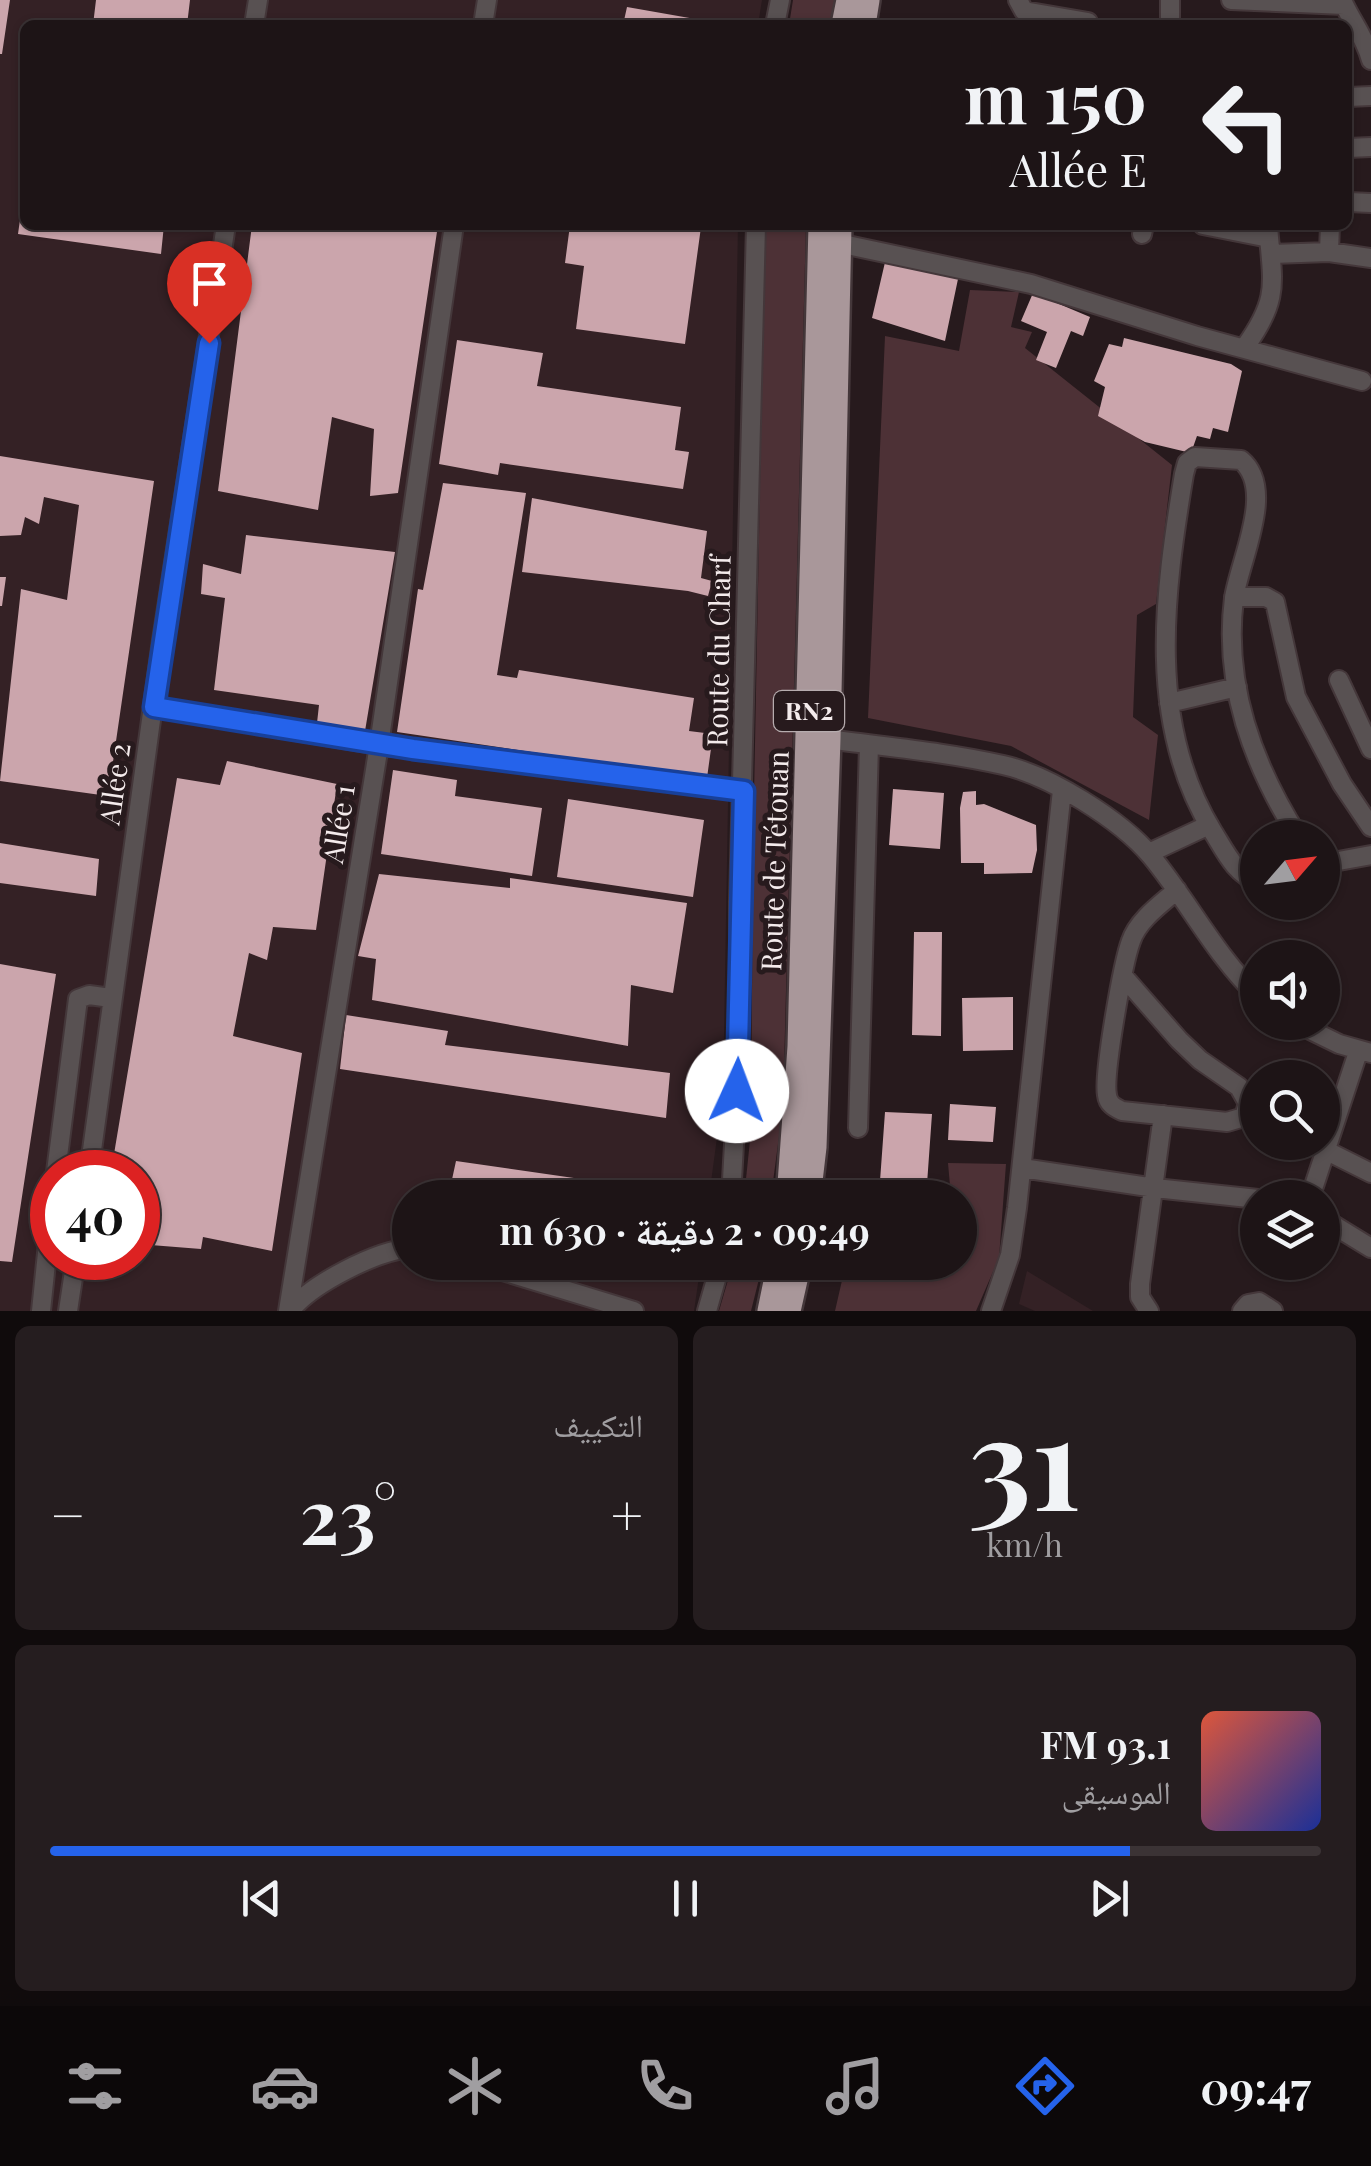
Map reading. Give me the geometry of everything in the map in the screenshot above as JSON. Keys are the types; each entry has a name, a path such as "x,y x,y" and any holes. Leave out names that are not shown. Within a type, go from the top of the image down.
{"highway":[{"name":"Route de Tétouan","path":"810,1180 828,740 833,231"},
{"name":"Route de Tétouan","path":"790,1180 801,1028 833,231"},
{"path":"770,1311 776,1280"},
{"path":"788,1311 795,1280"}],"street":[{"path":"1018,0 1024,12 1070,20"},
{"path":"1231,0 1343,2"},
{"path":"1355,37 1371,60"},
{"name":"Allée 2","path":"92,1150 225,230"},
{"name":"Allée 1","path":"289,1311 380,744 453,230"},
{"name":"Route du Charf","path":"732,1180 738,1072 756,230"},
{"path":"1227,230 1371,258"},
{"path":"1328,252 1330,230"},
{"path":"833,231 1031,284 1197,336 1362,381"},
{"path":"1245,347 1259,327 1273,291 1269,239"},
{"path":"1240,872 1209,825 1174,736 1164,666 1166,602 1184,474 1194,458 1241,460 1257,482 1256,509 1234,598 1236,687 1245,730 1258,764 1289,820"},
{"path":"1234,598 1266,597 1277,605 1296,696 1342,784 1371,827"},
{"path":"1339,680 1371,749"},
{"path":"1170,703 1236,687"},
{"path":"154,707 380,744 744,791"},
{"path":"828,740 1004,765 1062,790 1101,814 1148,853 1221,957 1240,977"},
{"path":"858,1128 869,745"},
{"path":"990,1311 1010,1255 1062,790"},
{"path":"1148,853 1209,825"},
{"path":"1340,861 1371,856"},
{"path":"1123,976 1179,1040 1239,1087 1248,1103 1244,1117 1236,1121 1122,1111 1114,1107 1107,1095 1123,976 1131,939 1141,923 1177,890"},
{"path":"59,1150 78,999 89,995 111,998"},
{"path":"1337,1040 1365,1052 1340,1113"},
{"path":"1150,1311 1140,1297 1140,1284 1163,1115"},
{"path":"1340,1158 1371,1173"},
{"path":"1022,1168 1240,1197"},
{"path":"1340,1229 1371,1248"},
{"path":"289,1311 320,1285 392,1252"},
{"path":"40,1311 44,1280"},
{"path":"68,1311 73,1280"},
{"path":"533,1280 634,1311"},
{"path":"708,1311 716,1280"},
{"path":"1242,1311 1248,1304 1259,1302 1273,1311"}],"shaded area":[{"path":"0,0 762,0 759,20 20,20 20,230 738,230 723,1093 711,1180 392,1180 392,1280 699,1280 694,1311 0,1311"},
{"path":"793,0 835,0 832,20 790,20"},
{"path":"765,230 806,230 783,1106 773,1180 746,1180 751,1131"},
{"path":"970,290 1019,292 1011,327 1032,332 1025,348 1172,465 1156,604 1137,615 1133,717 1158,735 1149,820 1011,746 868,718 885,336 959,351"},
{"path":"948,1163 1006,1164 999,1258 976,1311 835,1311 842,1280 977,1280 977,1180 950,1180"},
{"path":"1027,1271 1093,1311 1035,1311 1019,1304"},
{"path":"728,1280 759,1280 751,1311 719,1311"}],"building":[{"path":"0,0 10,0 2,54 0,54"},
{"path":"96,0 190,0 188,20 94,20"},
{"path":"627,7 701,20 624,20"},
{"path":"20,220 20,230 163,230 161,254 18,234"},
{"path":"251,230 437,230 398,493 370,496 374,429 332,417 318,510 218,491"},
{"path":"569,230 701,230 685,344 576,329 584,266 565,263"},
{"path":"886,258 958,279 945,341 872,318"},
{"path":"1033,293 1090,317 1083,336 1071,331 1056,368 1036,360 1047,332 1021,321"},
{"path":"1124,338 1231,364 1242,371 1228,432 1213,428 1210,439 1197,436 1191,453 1145,442 1098,416 1105,387 1094,381 1109,344 1122,347"},
{"path":"457,340 543,353 537,386 681,407 675,450 689,452 683,489 500,463 498,475 439,464"},
{"path":"0,456 154,481 108,796 0,781 21,589 67,600 79,505 44,497 39,524 25,517 21,535 0,536"},
{"path":"443,483 526,493 497,675 517,678 519,670 694,698 689,731 713,734 707,778 397,732 418,589 423,590"},
{"path":"532,498 707,531 701,578 712,581 708,596 522,572"},
{"path":"246,535 395,552 365,731 317,723 319,705 214,690 225,598 201,594 203,564 241,574"},
{"path":"0,577 6,577 2,606 0,606"},
{"path":"227,761 337,784 316,930 273,927 267,960 249,953 233,1036 302,1053 272,1251 203,1237 201,1249 160,1246 160,1150 115,1150 177,778 220,785"},
{"path":"393,770 457,780 455,796 542,808 532,876 381,854"},
{"path":"893,789 944,793 940,849 889,845"},
{"path":"976,791 976,805 984,804 1036,825 1037,850 1032,873 984,874 984,863 961,863 963,792"},
{"path":"568,799 704,820 693,897 557,877"},
{"path":"0,843 99,859 96,896 0,883"},
{"path":"379,874 510,888 510,878 687,903 673,993 631,985 628,1046 372,1000 376,959 358,956"},
{"path":"914,932 942,932 941,1036 912,1035"},
{"path":"0,964 56,974 12,1262 0,1261"},
{"path":"1013,997 1013,1050 963,1051 962,998"},
{"path":"346,1015 448,1031 445,1045 670,1073 666,1118 340,1069"},
{"path":"950,1104 996,1107 993,1142 948,1140"},
{"path":"885,1112 932,1114 927,1180 880,1180"},
{"path":"456,1161 588,1180 452,1180"}],"route":[{"path":"209,343 154,707 546,768 744,791 737,1091"}]}
